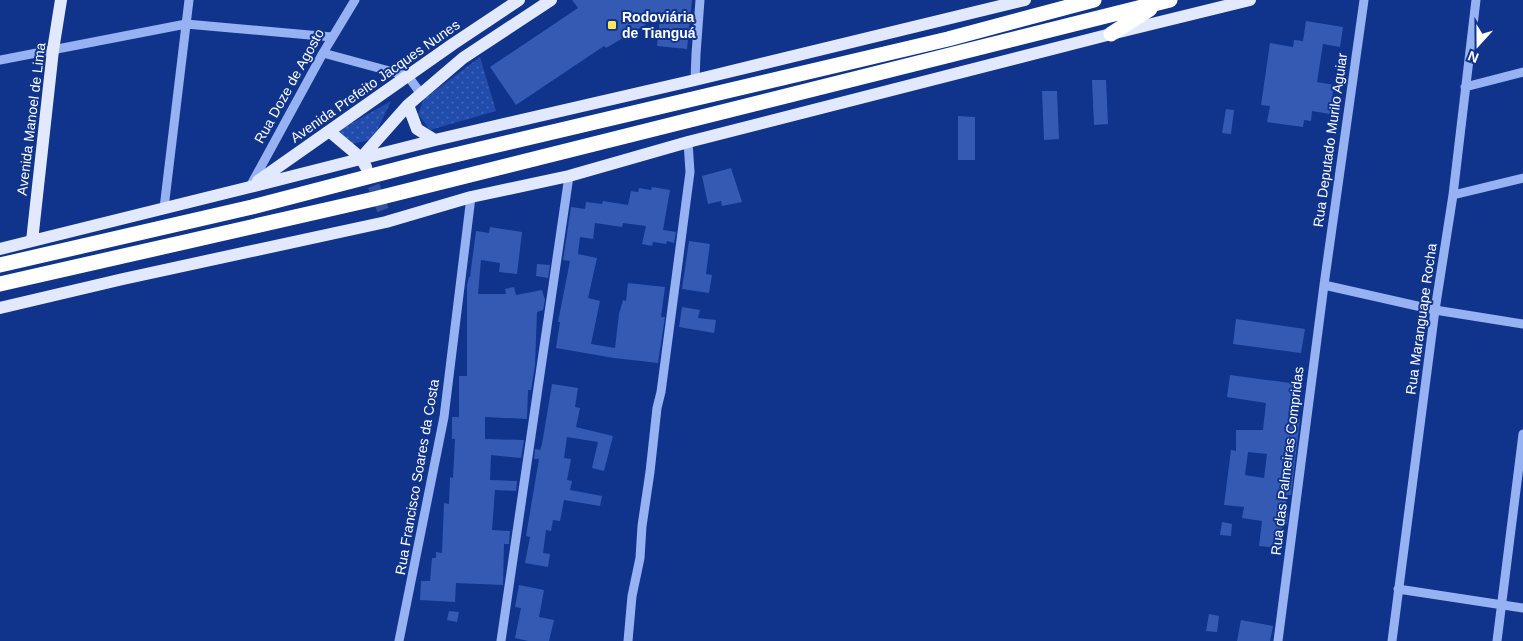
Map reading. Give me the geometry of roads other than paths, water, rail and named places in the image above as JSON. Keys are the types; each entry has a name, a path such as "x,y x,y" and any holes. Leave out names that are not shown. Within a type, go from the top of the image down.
{"highway":[{"path":"0,265 252,207 425,162 948,39 1094,0"},
{"path":"1111,34 1164,1"},
{"path":"0,284 374,198 1164,1"}],"main road":[{"name":"Avenida Manoel de Lima","path":"32,241 61,0"},
{"name":"Avenida Prefeito Jacques Nunes","path":"250,187 453,44 519,0"},
{"path":"364,162 408,105 463,58 551,0"},
{"path":"0,248 250,187 364,162 435,140 695,80 1025,0"},
{"path":"0,308 384,216 569,176 688,142 1250,0"},
{"path":"504,10 513,25"},
{"path":"453,44 463,58"},
{"path":"408,105 416,129 435,140"},
{"path":"330,131 364,162"}],"street":[{"path":"164,208 189,0"},
{"name":"Rua Doze de Agosto","path":"250,187 323,53 355,0"},
{"path":"695,80 700,0"},
{"name":"Rua Deputado Murilo Aguiar","path":"1324,285 1364,0"},
{"name":"Rua Maranguape Rocha","path":"1392,641 1435,310 1453,195 1476,0"},
{"path":"0,60 186,24 332,37"},
{"path":"323,53 408,76 421,94"},
{"path":"1465,87 1523,72"},
{"path":"628,641 632,596 640,558 642,526 657,408 661,392 690,172 688,142"},
{"path":"500,641 569,176"},
{"path":"1453,195 1523,178"},
{"name":"Rua Francisco Soares da Costa","path":"400,641 444,417 471,197"},
{"path":"1324,285 1435,310 1523,324"},
{"name":"Rua das Palmeiras Compridas","path":"1278,641 1324,285"},
{"path":"1497,641 1523,434"},
{"path":"1398,589 1523,608"}],"tunnel":[{"path":"367,169 383,210"}],"place":[{"name":"Rodoviária de Tianguá","path":"612,25"}]}
